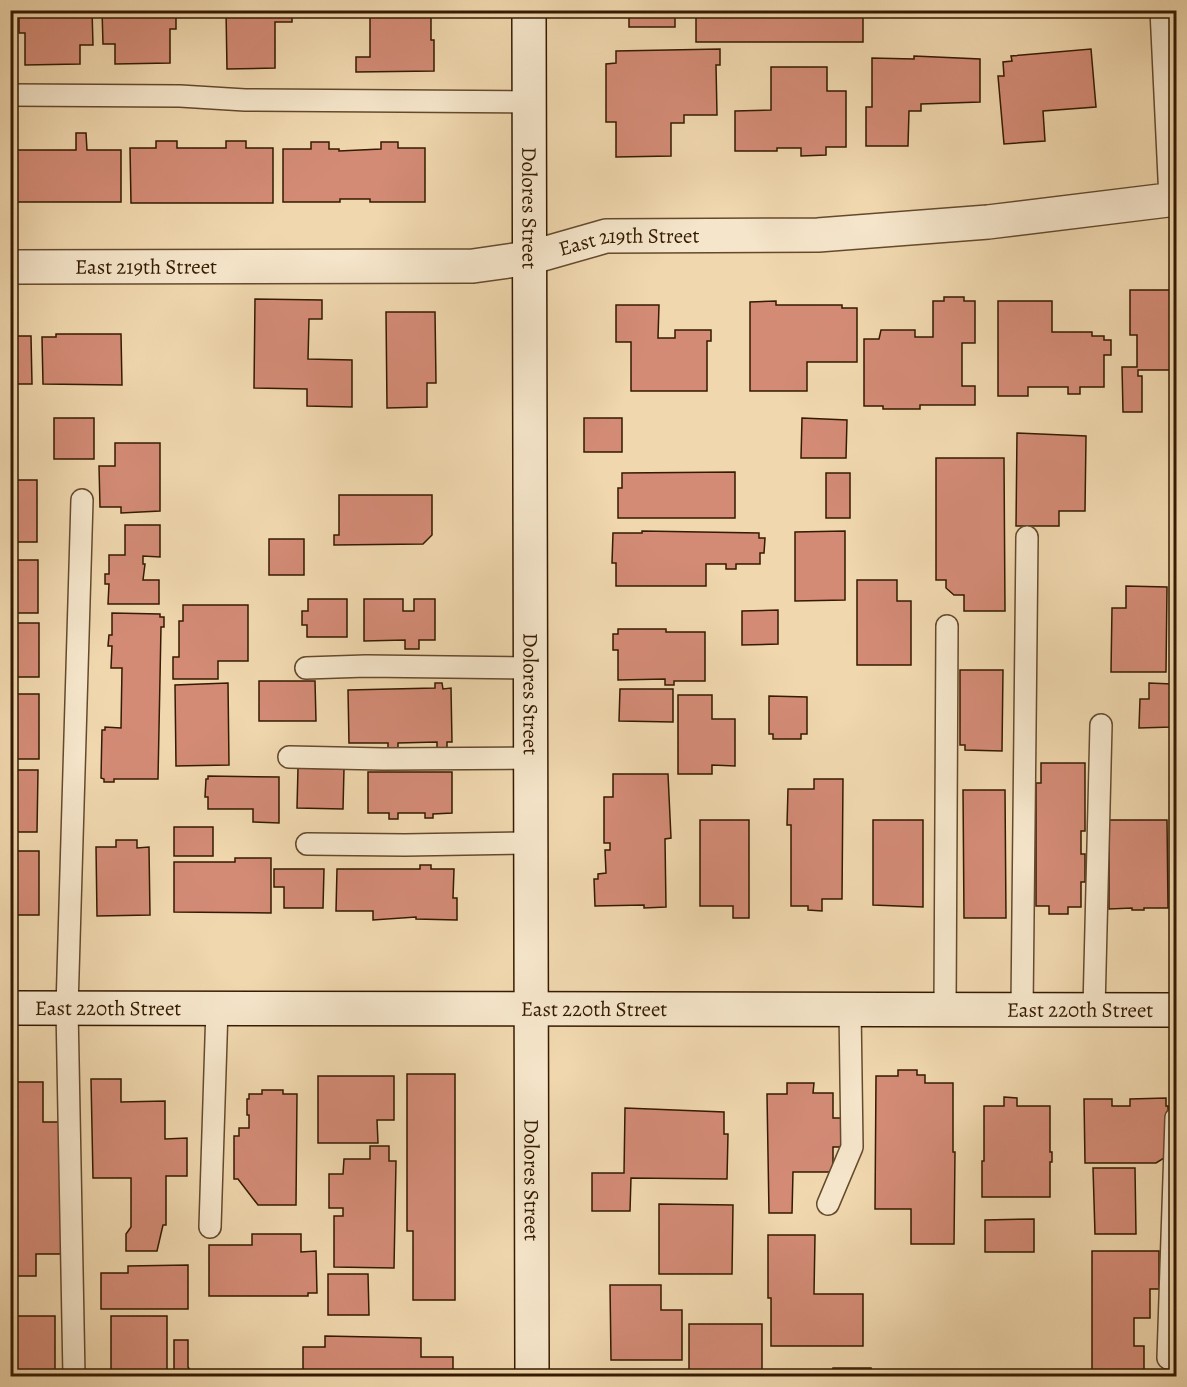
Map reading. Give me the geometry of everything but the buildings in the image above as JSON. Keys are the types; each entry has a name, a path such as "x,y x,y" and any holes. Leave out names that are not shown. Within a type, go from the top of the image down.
{"street":[{"name":"Dolores Street","path":"529,10 532,1377"},
{"path":"1167,10 1176,199"},
{"name":"East 219th Street","path":"10,267 473,266 529,258 606,236 818,236 988,222 1176,199"},
{"name":"East 220th Street","path":"10,1008 1176,1010"}],"lane":[{"path":"10,94 180,96 245,100 529,102"},
{"path":"74,1377 67,1008 82,500"},
{"path":"1022,1009 1026,537"},
{"path":"945,1009 947,626"},
{"path":"306,668 366,666 531,668"},
{"path":"1094,1009 1101,725"},
{"path":"289,757 531,758"},
{"path":"307,844 531,843"},
{"path":"210,1227 217,1008"},
{"path":"828,1204 852,1147 850,1008"},
{"path":"1168,1358 1176,1118"}]}
